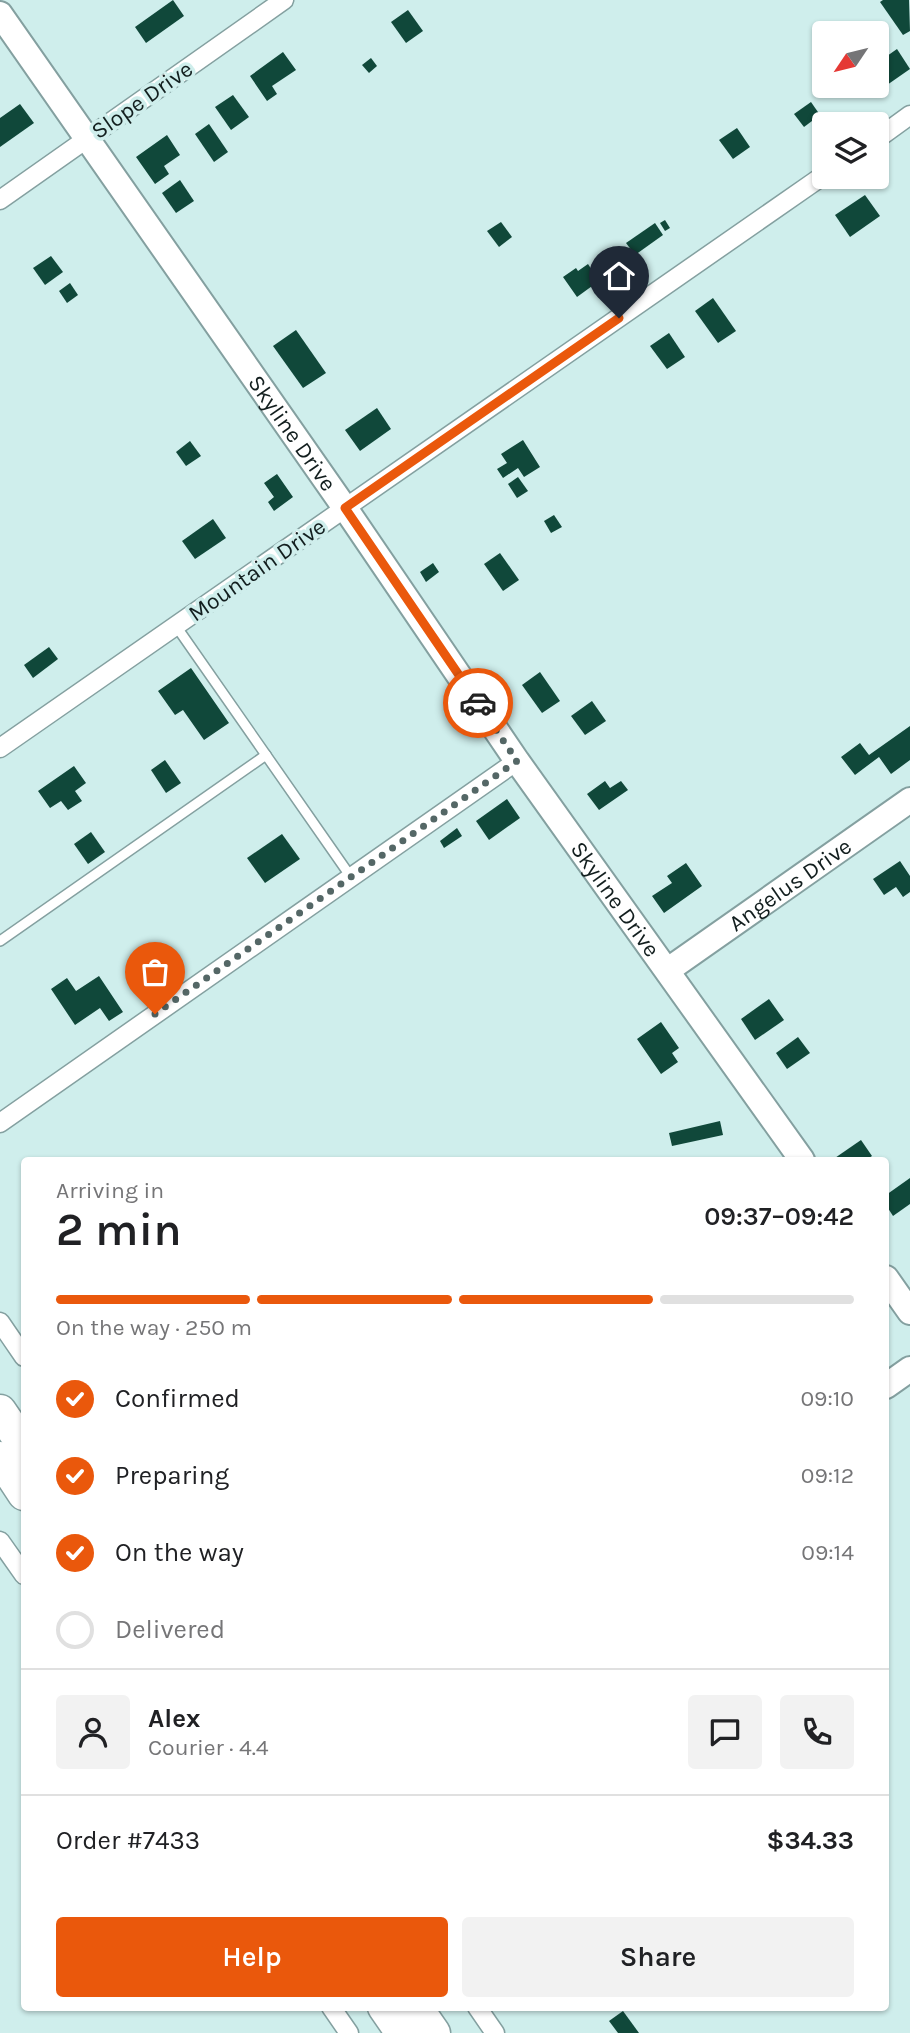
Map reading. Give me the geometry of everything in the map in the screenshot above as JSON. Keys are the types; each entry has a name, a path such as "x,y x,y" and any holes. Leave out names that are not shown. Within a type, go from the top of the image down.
{"highway":[{"path":"0,1458 21,1490"},
{"path":"387,2011 402,2033"},
{"path":"419,2011 435,2033"}],"street":[{"name":"Slope Drive","path":"0,200 284,0"},
{"name":"Skyline Drive","path":"0,14 345,508 517,761 800,1157"},
{"path":"889,131 910,116"},
{"name":"Mountain Drive","path":"0,748 812,183"},
{"path":"1,1120 517,761"},
{"name":"Angelus Drive","path":"668,970 910,800"},
{"path":"889,1282 910,1312"},
{"path":"0,1322 21,1353"},
{"path":"889,1384 910,1369"},
{"path":"0,1541 21,1571"},
{"path":"334,2011 349,2033"},
{"path":"480,2011 495,2033"}],"lane":[{"path":"176,626 351,877"},
{"path":"0,941 266,755"}],"building":[{"path":"173,0 184,16 146,43 135,27"},
{"path":"909,0 910,31 903,35 880,2"},
{"path":"408,10 423,31 406,43 391,22"},
{"path":"897,49 910,69 889,84 889,55"},
{"path":"283,52 296,70 272,86 277,94 267,101 250,76"},
{"path":"371,58 377,66 369,73 362,65"},
{"path":"233,95 249,117 231,130 215,107"},
{"path":"811,102 818,112 812,112 812,121 804,127 794,114"},
{"path":"20,104 34,123 0,147 0,118"},
{"path":"209,124 228,152 214,162 195,134"},
{"path":"737,128 750,147 733,159 719,140"},
{"path":"167,135 180,155 164,166 169,174 155,184 136,157"},
{"path":"180,180 194,201 176,213 162,193"},
{"path":"865,195 880,216 850,237 835,215"},
{"path":"665,220 670,228 665,231 660,223"},
{"path":"501,222 512,237 499,247 487,231"},
{"path":"655,223 663,235 635,255 626,243"},
{"path":"51,256 63,272 45,285 33,268"},
{"path":"588,264 599,281 577,297 563,277"},
{"path":"70,283 78,295 67,303 59,291"},
{"path":"713,298 736,331 718,343 695,311"},
{"path":"296,330 326,373 303,388 273,346"},
{"path":"669,333 685,357 667,369 650,346"},
{"path":"377,408 391,429 360,451 345,430"},
{"path":"523,440 540,467 524,477 518,468 503,478 497,469 507,463 501,454"},
{"path":"190,441 201,456 186,466 176,452"},
{"path":"277,474 293,497 274,511 268,502 274,497 264,483"},
{"path":"518,477 528,491 517,498 508,484"},
{"path":"554,515 562,527 551,533 544,521"},
{"path":"213,519 226,538 195,559 182,541"},
{"path":"500,553 519,580 503,591 484,564"},
{"path":"433,563 439,572 426,582 420,572"},
{"path":"49,647 58,659 33,678 24,665"},
{"path":"191,668 229,723 204,740 183,710 175,715 158,691"},
{"path":"540,672 560,701 542,713 522,685"},
{"path":"592,701 606,721 585,735 571,716"},
{"path":"910,726 910,760 891,774 879,757 855,775 841,757 860,743 869,755"},
{"path":"165,760 181,783 166,793 151,770"},
{"path":"74,766 86,783 75,791 82,801 68,810 61,801 50,808 38,791"},
{"path":"605,781 610,788 621,781 628,790 599,810 587,794"},
{"path":"507,799 520,818 489,840 476,821"},
{"path":"457,828 462,836 444,848 440,841"},
{"path":"91,832 105,852 88,864 74,844"},
{"path":"282,834 300,859 265,883 247,858"},
{"path":"900,861 910,876 910,892 903,897 896,887 884,895 873,879"},
{"path":"686,863 702,886 664,913 652,896 672,883 667,876"},
{"path":"99,976 123,1012 109,1021 100,1008 75,1025 51,989 67,978 76,991"},
{"path":"769,999 784,1020 755,1040 741,1019"},
{"path":"661,1022 679,1048 672,1053 678,1062 661,1074 637,1039"},
{"path":"798,1037 810,1053 787,1069 776,1053"},
{"path":"720,1121 723,1135 672,1146 669,1133"},
{"path":"861,1140 872,1156 870,1157 836,1157"},
{"path":"910,1178 910,1204 893,1216 889,1210 889,1193"},
{"path":"623,2011 639,2033 618,2033 609,2021"}],"way so far":[{"path":"155,1014 517,761 478,703"}],"route":[{"path":"478,703 345,508 619,318"}]}
